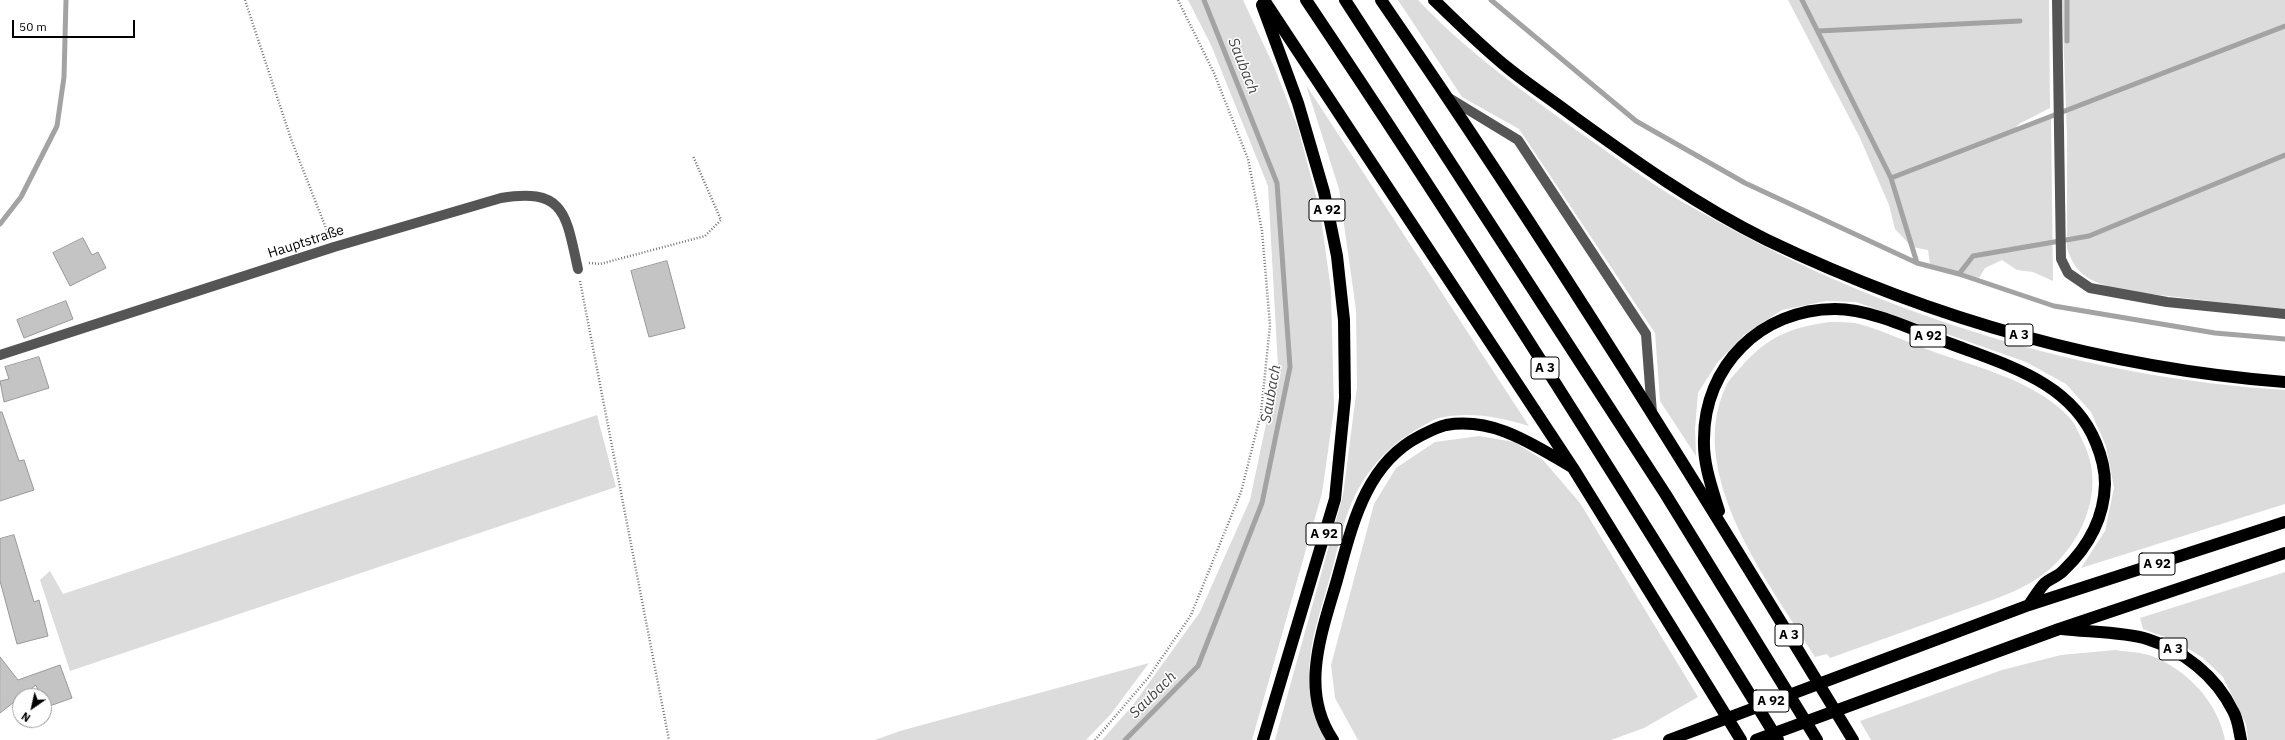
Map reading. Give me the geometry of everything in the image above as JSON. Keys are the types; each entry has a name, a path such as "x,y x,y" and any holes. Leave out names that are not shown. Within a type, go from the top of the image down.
{"highway":[{"name":"A 92","path":"1260,0 1298,102 1324,192 1337,256 1343,313 1345,398 1335,499 1263,740"},
{"name":"A 3","path":"1264,0 1573,468 1741,740"},
{"name":"A 3","path":"1306,0 1414,164 1638,511 1778,740"},
{"name":"A 3","path":"1345,0 1666,495 1817,740"},
{"name":"A 3","path":"1382,0 1449,98 1652,413 1853,740"},
{"name":"A 3","path":"1434,0 1507,68 1630,157 1696,200 1758,235 1883,292 1992,328 2076,351 2162,368 2285,382"},
{"name":"A 92","path":"1725,530 1708,476 1704,440 1707,402 1724,368 1743,344 1770,325 1783,319 1816,310 1849,310 1864,313 1908,328 2038,379 2060,394 2079,412 2091,431 2099,449 2105,484 2097,524 2091,538 2076,558 2062,572 2044,584 2029,605"},
{"name":"A 3","path":"1333,740 1323,722 1317,703 1315,688 1316,656 1360,503 1372,481 1386,463 1408,442 1444,426 1459,424 1481,425 1505,430 1573,468"},
{"name":"A 92","path":"1669,740 2029,605 2285,522"},
{"name":"A 92","path":"1756,740 2059,629 2285,553"},
{"name":"A 3","path":"2059,629 2145,638 2171,648 2198,666 2218,687 2234,711 2242,740"}],"street":[{"path":"2057,0 2062,259 2068,273 2090,288 2167,302 2285,314"},
{"path":"1449,98 1518,140 1646,334 1652,413"},
{"name":"Hauptstraße","path":"0,355 334,247 501,198 524,194 548,200 557,208 567,222 578,269"}],"path":[{"path":"245,0 291,139 334,247"},
{"path":"1095,740 1148,678 1191,615 1241,492 1261,413 1270,325 1262,231 1248,159 1214,74 1178,0"},
{"path":"574,251 585,263 600,264 705,236 721,220 693,156"},
{"path":"578,269 669,740"}],"shaded area":[{"path":"1188,0 1243,0 1275,69 1298,128 1320,211 1331,290 1334,409 1322,493 1252,740 1102,740 1133,705 1200,612 1250,500 1278,367 1268,186 1211,45"},
{"path":"1398,0 1418,0 1455,36 1494,69 1576,130 1675,198 1781,255 1849,286 1919,313 1990,337 2063,357 2137,372 2211,383 2285,390 2285,504 2081,568 2105,531 2114,488 2106,446 2091,412 2066,384 2026,362 1856,302 1826,301 1782,310 1744,335 1717,363 1698,393 1695,429 1696,456 1660,401 1655,333 1519,129 1462,97"},
{"path":"1788,0 2049,0 2050,108 2019,124 2015,128 2024,129 2051,118 2053,281 2033,272 2017,270 2002,260 1985,268 1979,278 1930,265 1928,250 1912,247 1895,229 1889,205 1860,138"},
{"path":"2062,0 2285,0 2285,310 2126,291 2097,282 2082,274 2076,267 2067,248 2067,135"},
{"path":"1306,85 1529,426 1507,420 1473,415 1450,416 1437,419 1431,421 1401,440 1373,467 1358,490 1348,511 1313,640 1309,679 1312,698 1318,719 1329,740 1275,740 1343,495 1357,387 1356,310 1339,189"},
{"path":"1830,322 1855,323 1874,328 1929,350 2002,375 2037,392 2067,415 2075,425 2085,446 2091,464 2092,482 2091,500 2086,518 2078,535 2055,564 2036,580 1995,599 1830,658 1827,654 1815,657 1756,563 1738,528 1724,492 1716,456 1716,420 1726,386 1729,381 1760,348 1781,335 1803,327"},
{"path":"597,415 616,487 70,671 40,580 50,571 63,594"},
{"path":"1479,436 1514,442 1543,460 1580,503 1698,697 1644,728 1611,740 1358,740 1335,698 1331,665 1374,504 1396,468 1435,442"},
{"path":"2285,572 2285,740 2248,740 2246,724 2223,677 2203,658 2178,642 2143,629 2140,618"},
{"path":"2115,650 2152,656 2165,662 2189,679 2208,700 2216,713 2225,740 1871,740 1860,721 2002,670 2061,655"},
{"path":"1149,663 1111,714 1086,740 875,740 900,731"}],"building":[{"path":"83,238 92,255 98,252 106,268 70,286 53,253"},
{"path":"667,261 685,328 649,337 631,271"},
{"path":"66,301 73,319 24,338 17,320"},
{"path":"39,357 49,388 4,402 0,381 9,379 5,367"},
{"path":"0,412 2,412 19,461 24,460 34,490 0,501"},
{"path":"14,535 34,602 39,600 48,636 17,644 0,581 0,539"},
{"path":"0,657 18,680 60,665 72,698 52,705 52,688 37,688 36,685 32,688 12,688 12,704 0,713"}],"waterway":[{"path":"0,224 21,197 57,126 64,77 66,0"},
{"name":"Saubach","path":"1125,740 1198,666 1262,503 1290,367 1277,183 1204,0"},
{"path":"1491,0 1636,121 1745,183 1917,263 1959,274 2054,306 2215,333 2285,339"},
{"path":"1802,0 1891,178 1917,263"},
{"path":"2067,0 2067,41"},
{"path":"1818,31 2020,21"},
{"path":"1891,178 2285,26"},
{"path":"1959,274 1973,256 2089,236 2285,155"}]}
